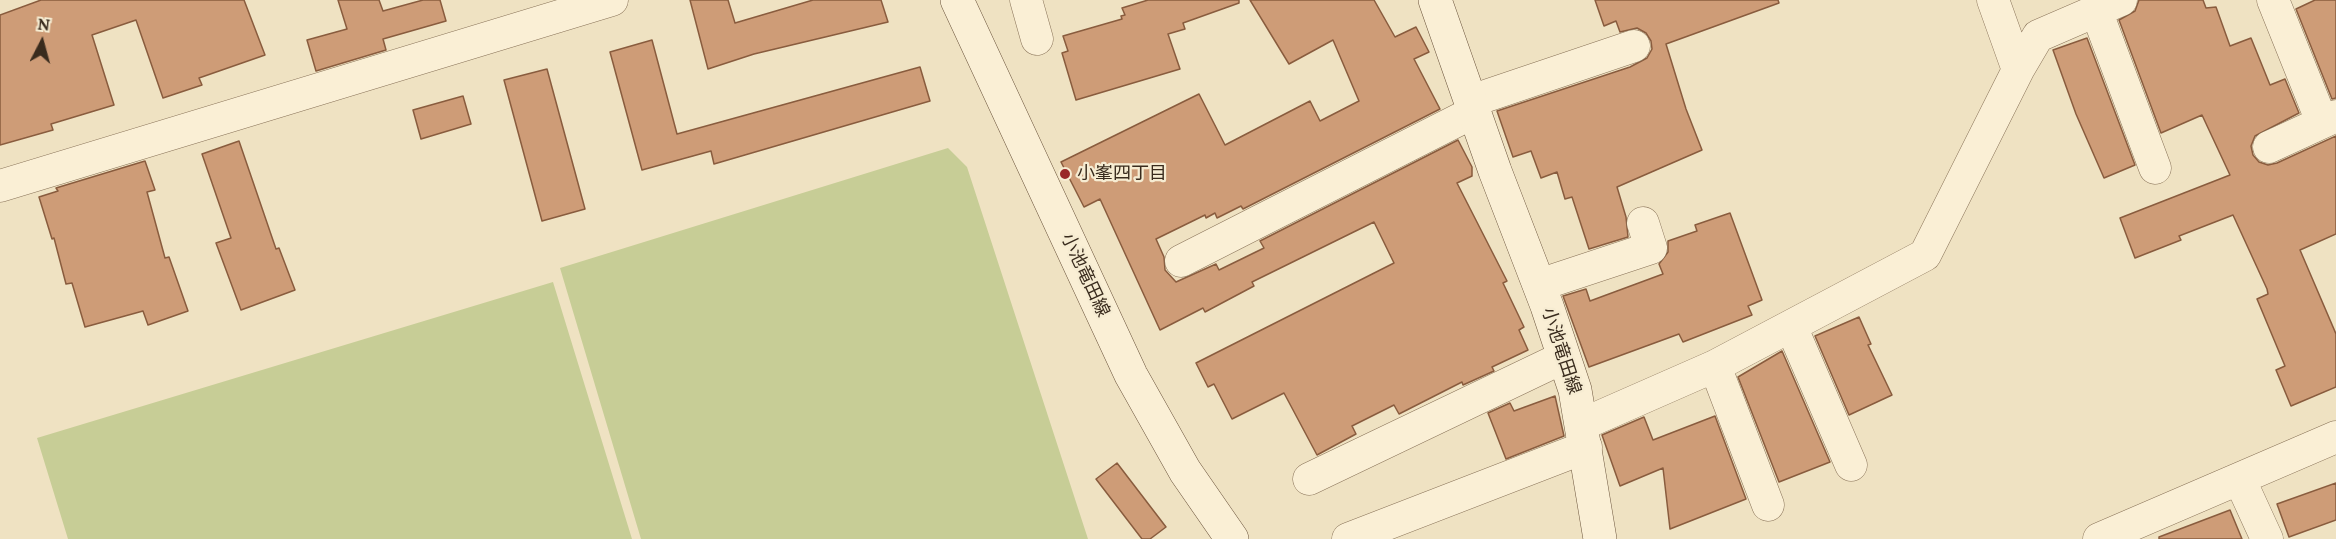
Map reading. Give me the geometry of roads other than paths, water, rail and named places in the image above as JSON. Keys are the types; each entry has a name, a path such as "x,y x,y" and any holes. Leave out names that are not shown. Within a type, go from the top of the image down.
{"main road":[{"name":"小池竜田線","path":"957,0 1131,375 1185,471 1232,539"},
{"name":"小池竜田線","path":"1435,0 1564,357 1584,436 1600,539"}],"street":[{"path":"1026,0 1037,39"},
{"path":"1993,0 2018,70"},
{"path":"2269,147 2329,119 2273,0"},
{"path":"0,186 593,3"},
{"path":"1348,539 1584,436 1925,255 2018,70 2038,36 2108,5 2155,168"},
{"path":"1181,261 1472,107 1634,46"},
{"path":"1539,285 1651,248 1643,223"},
{"path":"1791,326 1851,465"},
{"path":"1309,479 1564,357"},
{"path":"1715,366 1768,505"},
{"path":"2099,539 2336,437"},
{"path":"2240,480 2267,539"}],"place":[{"name":"小峯四丁目","path":"1065,174"}]}
